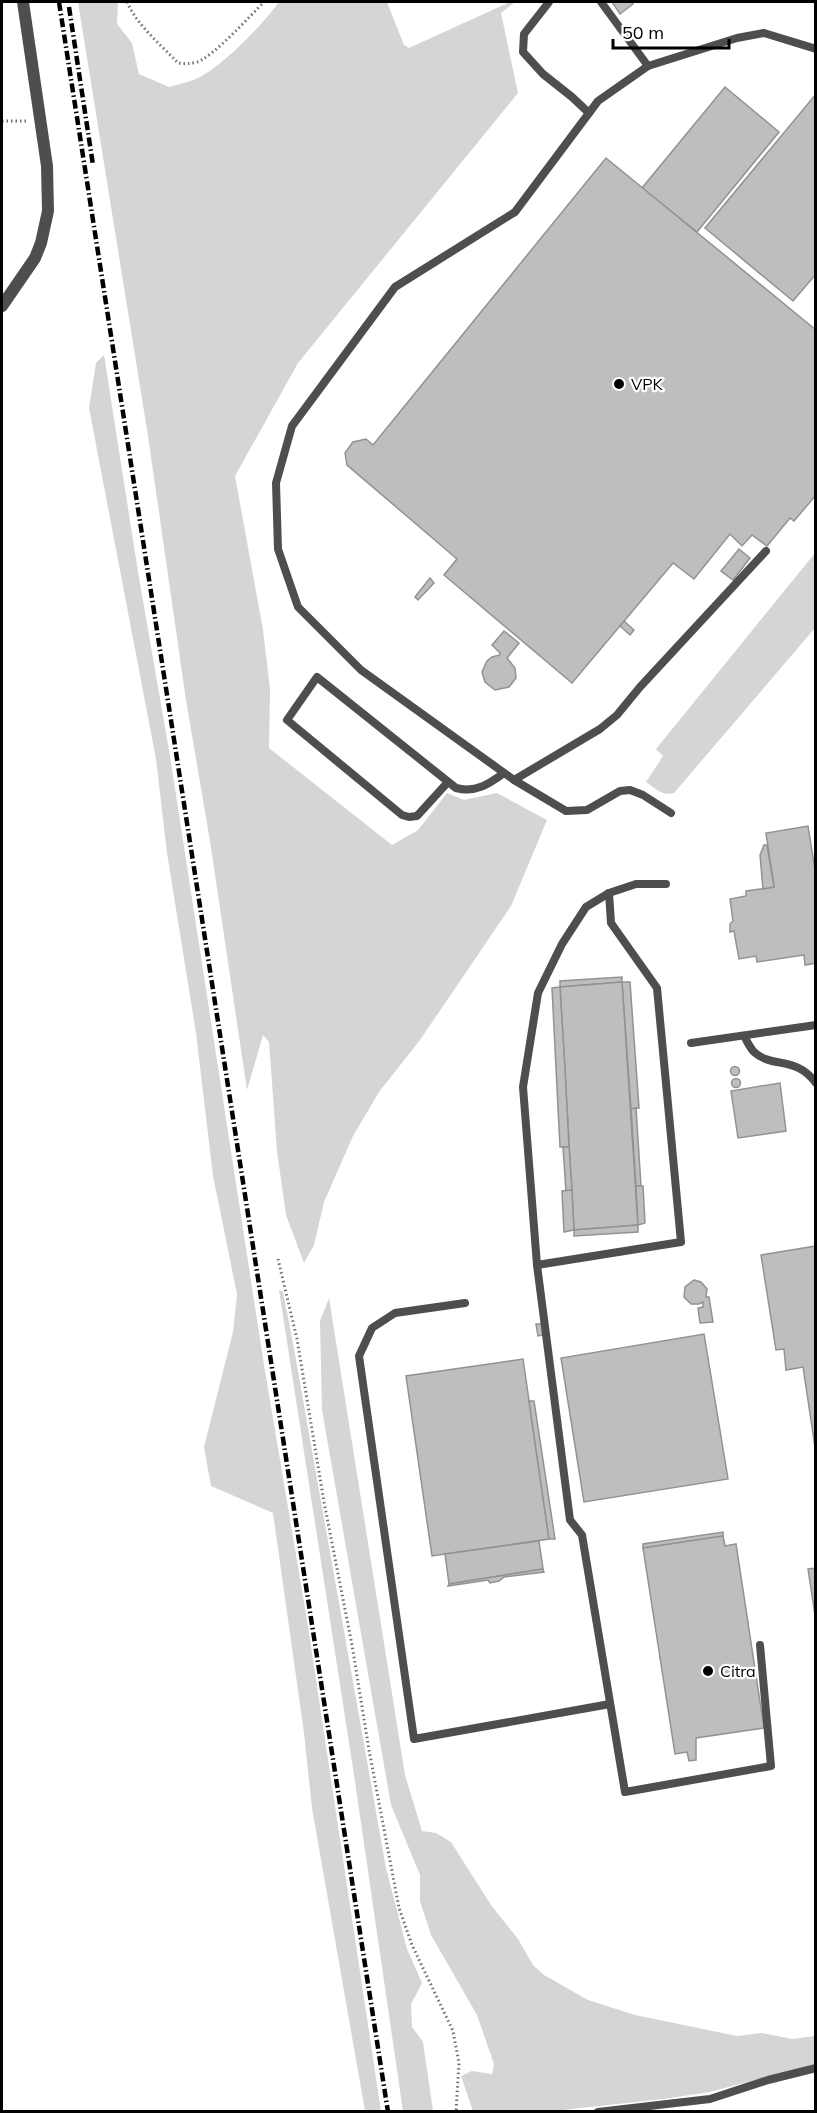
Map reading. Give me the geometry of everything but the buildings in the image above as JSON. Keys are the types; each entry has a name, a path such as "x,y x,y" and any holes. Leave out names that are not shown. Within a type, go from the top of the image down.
{"street":[{"path":"2,306 35,258 45,229 48,211 49,191 41,121 23,2"}],"lane":[{"path":"549,2 524,34 523,52 543,74 589,113"},
{"path":"601,2 648,66"},
{"path":"670,813 643,795 630,790 620,791 587,810 566,811 514,780 361,670 298,607 278,549 276,483 292,426 395,287 515,212 598,101 648,66 737,38 764,33 816,49"},
{"path":"514,780 600,729 617,715 766,551"},
{"path":"448,783 417,816 402,815 287,720 317,677 448,783 462,789 477,789 486,786 504,773"},
{"path":"666,884 636,884 609,893 586,907 562,944 538,993 523,1087 537,1265 570,1520 582,1535 625,1792 771,1766 760,1645"},
{"path":"537,1265 681,1242 657,988 611,923 609,893"},
{"path":"692,1043 816,1025"},
{"path":"744,1036 753,1051 765,1059 792,1063 810,1075 816,1083"},
{"path":"465,1304 395,1313 372,1328 359,1356 414,1739 610,1704"},
{"path":"598,2112 710,2099 768,2080 816,2068"}],"path":[{"path":"128,2 131,11 145,28 178,63 185,64 199,62 264,2"},
{"path":"2,121 41,121"},
{"path":"278,1259 297,1339 324,1502 399,1908 412,1945 453,2031 459,2063 456,2112"}],"shaded area":[{"path":"78,2 118,2 117,24 132,43 139,74 169,87 196,79 221,63 254,32 279,2 387,2 404,45 409,48 510,2 515,2 501,13 518,93 298,363 235,476 263,630 270,689 269,748 392,845 418,830 447,793 464,800 497,793 547,820 511,906 420,1040 379,1092 353,1136 324,1202 314,1245 304,1263 286,1215 277,1151 269,1042 263,1035 247,1090 210,841 186,700 148,436"},
{"path":"104,355 170,756 264,1365 307,1620 381,2111 365,2111 312,1808 304,1733 273,1513 211,1486 204,1447 233,1332 237,1294 213,1176 196,1033 167,853 156,759 89,408 96,363"},
{"path":"815,553 815,628 674,793 663,793 646,782 663,756 656,749"},
{"path":"279,1290 283,1292 293,1343 386,1868 407,1949 422,1983 411,2004 412,2027 423,2042 433,2111 403,2111"},
{"path":"329,1298 405,1775 422,1831 436,1833 451,1842 491,1905 518,1939 533,1965 544,1975 588,2000 635,2015 737,2036 762,2033 792,2039 815,2036 815,2064 710,2092 663,2099 554,2111 473,2111 461,2076 472,2071 492,2074 494,2064 477,2015 431,1935 420,1901 420,1875 391,1805 322,1410 320,1321"}],"railway":[{"path":"59,2 388,2112"},
{"path":"69,7 93,165"}],"place":[{"name":"VPK","path":"619,384"},
{"name":"Citra","path":"708,1671"}]}
